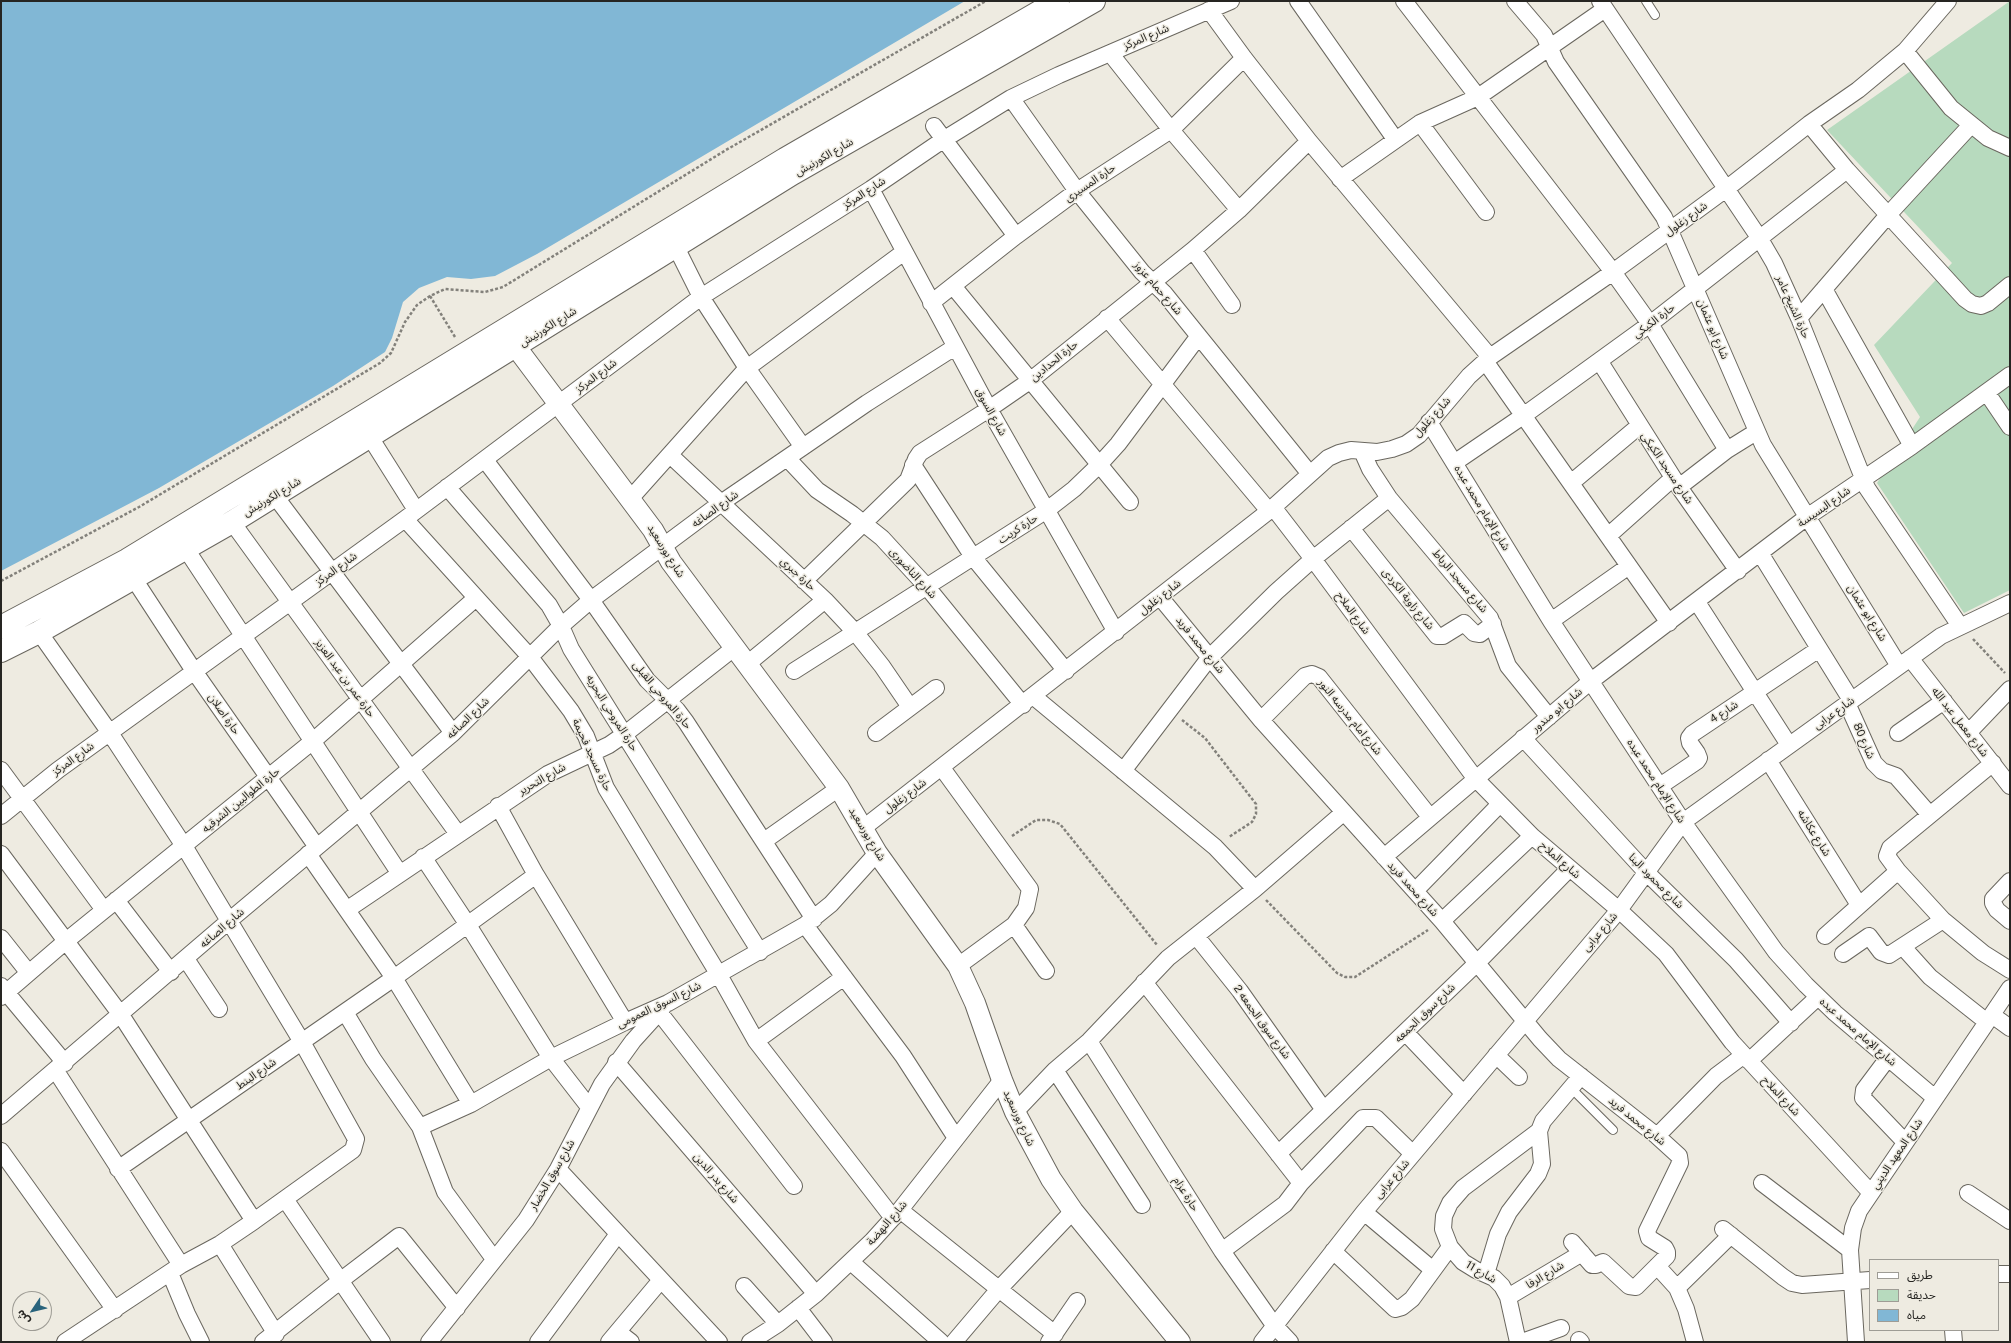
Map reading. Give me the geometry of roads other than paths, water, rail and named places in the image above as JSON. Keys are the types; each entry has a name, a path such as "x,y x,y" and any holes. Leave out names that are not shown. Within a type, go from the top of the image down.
{"main road":[{"name":"شارع الكورنيش","path":"1,650 39,632 134,579 275,496 516,347 543,318 785,159 1058,1"},
{"name":"شارع الكورنيش","path":"1,627 127,560 465,355 543,318 676,247 792,174 1094,1"}],"street":[{"name":"شارع المركز","path":"1,816 20,798 485,460 701,297 871,189 943,140 1011,98 1110,53 1231,1"},
{"path":"1298,1 1395,139"},
{"path":"1404,1 1613,272 1650,324 1727,450"},
{"name":"شارع ابو عثمان","path":"1515,1 1544,35 1556,62 1656,205 1670,230 1696,289 1756,432 1807,517 1904,662"},
{"name":"شارع زغلول","path":"862,829 1116,632 1271,509 1328,458 1350,450 1378,452 1392,449 1406,444 1418,435 1469,376 1487,359 1613,272 1726,189 1809,124 1858,90 1904,50 1948,1"},
{"path":"1340,179 1395,139 1420,123 1478,97 1549,48 1603,5"},
{"name":"حارة الشيخ عامر","path":"1603,5 1760,239 1774,263 1799,318 1867,488 1960,626"},
{"path":"1210,10 1244,58 1309,141 1487,359 1523,416 1669,623"},
{"path":"1904,50 1951,108 1988,138 2010,148"},
{"path":"1110,53 1171,130 1239,210"},
{"name":"حارة المسيرى","path":"931,303 1016,236 1077,191 1171,130 1244,58"},
{"name":"شارع حمام عزوز","path":"1011,98 1077,191 1142,272 1153,282 1310,474"},
{"path":"1420,123 1486,212"},
{"path":"1809,124 1847,170 1965,299 1972,304 1981,306 1988,303 2010,285"},
{"path":"1799,318 1888,215 1971,125"},
{"path":"934,126 1016,236"},
{"name":"حارة الحدادين","path":"804,581 908,480 920,453 1031,380 1193,250 1239,210 1309,141"},
{"name":"حارة الكيكي","path":"1454,463 1600,362 1696,289 1847,170"},
{"name":"شارع السوق","path":"871,189 989,409 1116,632"},
{"path":"676,247 701,297 747,368 802,447"},
{"path":"1193,250 1232,305"},
{"path":"630,499 747,368 904,252"},
{"path":"953,286 1130,502"},
{"path":"1824,289 1912,446"},
{"name":"شارع الملاح","path":"1107,318 1313,559 1475,778 1532,836 1619,910 1666,954 1719,1026 1746,1058 1871,1193"},
{"name":"حارة كريت","path":"794,671 1047,510 1074,489 1100,465 1118,444 1198,337"},
{"name":"شارع بورسعيد","path":"516,347 656,533 668,559 839,788 877,853 958,966 975,1003 1015,1112 1051,1179 1073,1211 1180,1342"},
{"name":"شارع الصاغه","path":"1,1116 121,1015 230,920 453,733 561,626 591,600 722,503 802,447 955,347"},
{"name":"شارع مسجد الكيكي","path":"1600,362 1639,426 1738,572"},
{"name":"شارع البسيسة","path":"1738,572 1807,517 1912,446 2010,375"},
{"path":"1987,393 2010,426"},
{"name":"شارع الإمام محمد عبده","path":"1429,422 1551,621 1683,822 1776,952 1818,997 1935,1098"},
{"path":"1571,483 1639,426"},
{"path":"1608,536 1676,482 1756,432"},
{"name":"حارة مسجد فحيمة","path":"370,437 411,514 476,598 530,657 571,711 586,736 606,788 719,975 756,1041 896,1214 999,1289 1052,1338"},
{"name":"شارع مسجد الرباط","path":"1362,451 1370,469 1389,498 1490,618 1508,666 1549,717"},
{"name":"حارة جبري","path":"670,455 825,600 855,632 882,666 910,707"},
{"name":"شارع الناضورى","path":"787,458 817,490 864,523 882,538 1028,700 1123,771 1216,847 1255,889"},
{"name":"حارة المروحي القبلى","path":"485,460 591,600 646,680 669,701 686,722 764,841 809,922 844,977 903,1056 956,1138"},
{"path":"913,466 973,557 1066,671"},
{"name":"حارة المروحي البحريه","path":"447,487 548,605 561,626 571,649 626,734 760,952"},
{"path":"275,496 333,571 453,733"},
{"path":"1123,771 1210,657 1276,592 1313,559 1389,498"},
{"name":"حارة عمر بن عبد العزيز","path":"232,522 458,834"},
{"name":"شارع زاوية الكردى","path":"1351,528 1438,636 1443,636 1464,623 1474,633 1480,634 1493,624"},
{"path":"186,549 400,874"},
{"name":"شارع 80","path":"1760,553 1819,649 1849,702 1874,763 1882,771 1900,779 1930,815"},
{"path":"1551,621 1629,566"},
{"name":"شارع ابو مندور","path":"1384,857 1475,778 1591,681 1738,572"},
{"name":"حارة اصلان","path":"134,579 194,671 269,777 348,909 394,978 471,1104"},
{"name":"شارع محمد فريد","path":"1160,596 1261,720 1343,813 1442,921 1525,1022 1560,1059 1576,1082 1657,1136 1679,1156 1680,1163 1647,1231 1649,1238 1665,1248 1668,1252 1667,1256 1657,1266"},
{"name":"حارة الطوالبين الشرقيه","path":"3,992 313,741 476,598"},
{"path":"746,665 825,600"},
{"path":"1697,602 1789,745"},
{"name":"شارع عرابى","path":"1262,1342 1364,1212 1619,910 1683,822 1941,636 1960,626 1980,619 2010,603"},
{"path":"39,632 110,733 184,846 230,920 302,1042 354,1135 356,1145 349,1153 254,1221 220,1244 176,1269 65,1342"},
{"name":"شارع التحرير","path":"348,909 498,806 548,774 592,753 626,734 734,648"},
{"name":"شارع 4","path":"1660,786 1697,761 1699,758 1690,743 1689,738 1692,734 1819,649"},
{"name":"شارع معمل عبد الله","path":"1904,662 1944,701 2010,786"},
{"name":"شارع امام مدرسه النور","path":"1261,720 1305,676 1312,674 1319,677 1430,817"},
{"path":"876,733 936,688"},
{"path":"1969,732 2010,689"},
{"path":"1898,733 1944,701"},
{"name":"شارع محمود البنا","path":"1523,738 1646,872 1736,960 1791,1023"},
{"name":"شارع عكاشه","path":"1768,760 1859,905"},
{"path":"1993,763 1890,848 1887,856 1898,871 1943,920 1983,953 2010,970"},
{"path":"942,768 1030,889 1026,908 1014,925 958,966"},
{"path":"1,770 20,798 104,910"},
{"path":"764,841 839,788"},
{"path":"1414,891 1500,804"},
{"path":"498,806 536,875 625,1022"},
{"path":"1015,1112 1055,1070 1089,1041 1168,958 1255,889 1343,813"},
{"path":"1442,921 1532,836"},
{"name":"شارع السوق العمومى","path":"420,1127 471,1104 551,1058 625,1022 664,1008 760,952 809,922 831,904 877,853"},
{"path":"1,854 121,1015 254,1221"},
{"path":"423,857 468,925 551,1058 589,1107"},
{"name":"شارع سوق الجمعه","path":"1278,1154 1476,963 1569,869"},
{"path":"1825,936 1898,871"},
{"name":"شارع البنط","path":"118,1169 394,978 536,875"},
{"path":"2010,881 1993,899 1993,903 1997,910 2010,921"},
{"path":"116,900 171,972"},
{"path":"1843,954 1867,936 1872,937 1881,952 1889,955 1943,920"},
{"path":"1014,925 1046,971"},
{"name":"شارع سوق الجمعه 2","path":"1196,936 1254,1009 1324,1110"},
{"path":"1,938 28,972"},
{"path":"1903,946 1930,977 1989,1018 2010,1028"},
{"path":"186,959 219,1009"},
{"path":"756,1041 844,977"},
{"path":"1144,982 1301,1183"},
{"name":"شارع المعهد الديني","path":"1856,1342 1850,1250 1853,1228 1859,1211 2010,988"},
{"path":"3,992 60,1067 176,1269 187,1314 201,1342"},
{"path":"1657,1136 1716,1076 1746,1058 1791,1023 1818,997"},
{"path":"664,1008 794,1186"},
{"name":"شارع سوق الخضار","path":"429,1342 526,1220 544,1194 589,1107 616,1062 632,1040 664,1008"},
{"path":"345,1012 373,1059 420,1127 445,1192 494,1259"},
{"path":"1405,1032 1464,1094"},
{"name":"حارة عزام","path":"1089,1041 1222,1251 1274,1325 1290,1342"},
{"path":"1496,1055 1519,1077"},
{"path":"1888,1058 1864,1090 1863,1098 1905,1142"},
{"name":"شارع بدر الدين","path":"616,1062 816,1294"},
{"path":"1055,1070 1142,1205"},
{"name":"شارع النهضة","path":"750,1342 778,1324 816,1294 851,1262 896,1214 1002,1080"},
{"path":"1486,1274 1498,1234 1509,1212 1538,1174 1542,1164 1539,1131 1542,1122 1576,1082"},
{"path":"1222,1251 1285,1204 1301,1183 1363,1118 1376,1118 1413,1154"},
{"name":"شارع 11","path":"1518,1342 1508,1297 1502,1286 1494,1278 1463,1262 1450,1247 1443,1229 1444,1216 1450,1203 1463,1188 1539,1131"},
{"path":"1,1151 115,1310"},
{"path":"558,1169 719,1342"},
{"path":"1762,1183 1850,1250"},
{"path":"1968,1193 2010,1221"},
{"path":"285,1200 382,1342"},
{"path":"954,1342 999,1289 1073,1211"},
{"path":"1364,1212 1433,1270"},
{"path":"1677,1288 1727,1232 1792,1283 1802,1285 1869,1280"},
{"path":"538,1342 618,1234"},
{"path":"220,1244 270,1338 340,1281 399,1236 457,1308"},
{"path":"1333,1251 1395,1309 1402,1307 1412,1299 1450,1247"},
{"name":"شارع الرفا","path":"1508,1297 1577,1247 1592,1265 1604,1262 1633,1288 1657,1266"},
{"path":"851,1262 941,1342"},
{"path":"1657,1266 1677,1288 1686,1309 1696,1342"},
{"path":"1999,1274 2010,1274"},
{"path":"631,1342 613,1337 662,1280"},
{"path":"744,1286 778,1324"},
{"path":"1052,1338 1077,1301"},
{"path":"798,1308 824,1342"},
{"path":"1522,1342 1561,1328"},
{"path":"1953,1331 1954,1342"}],"lane":[{"path":"1646,1 1655,15"},
{"path":"1576,1082 1613,1130"}],"water":[{"path":"1,1 965,1 537,254 495,276 471,279 447,277 419,288 403,302 392,338 385,352 333,386 159,488 1,571"}]}
